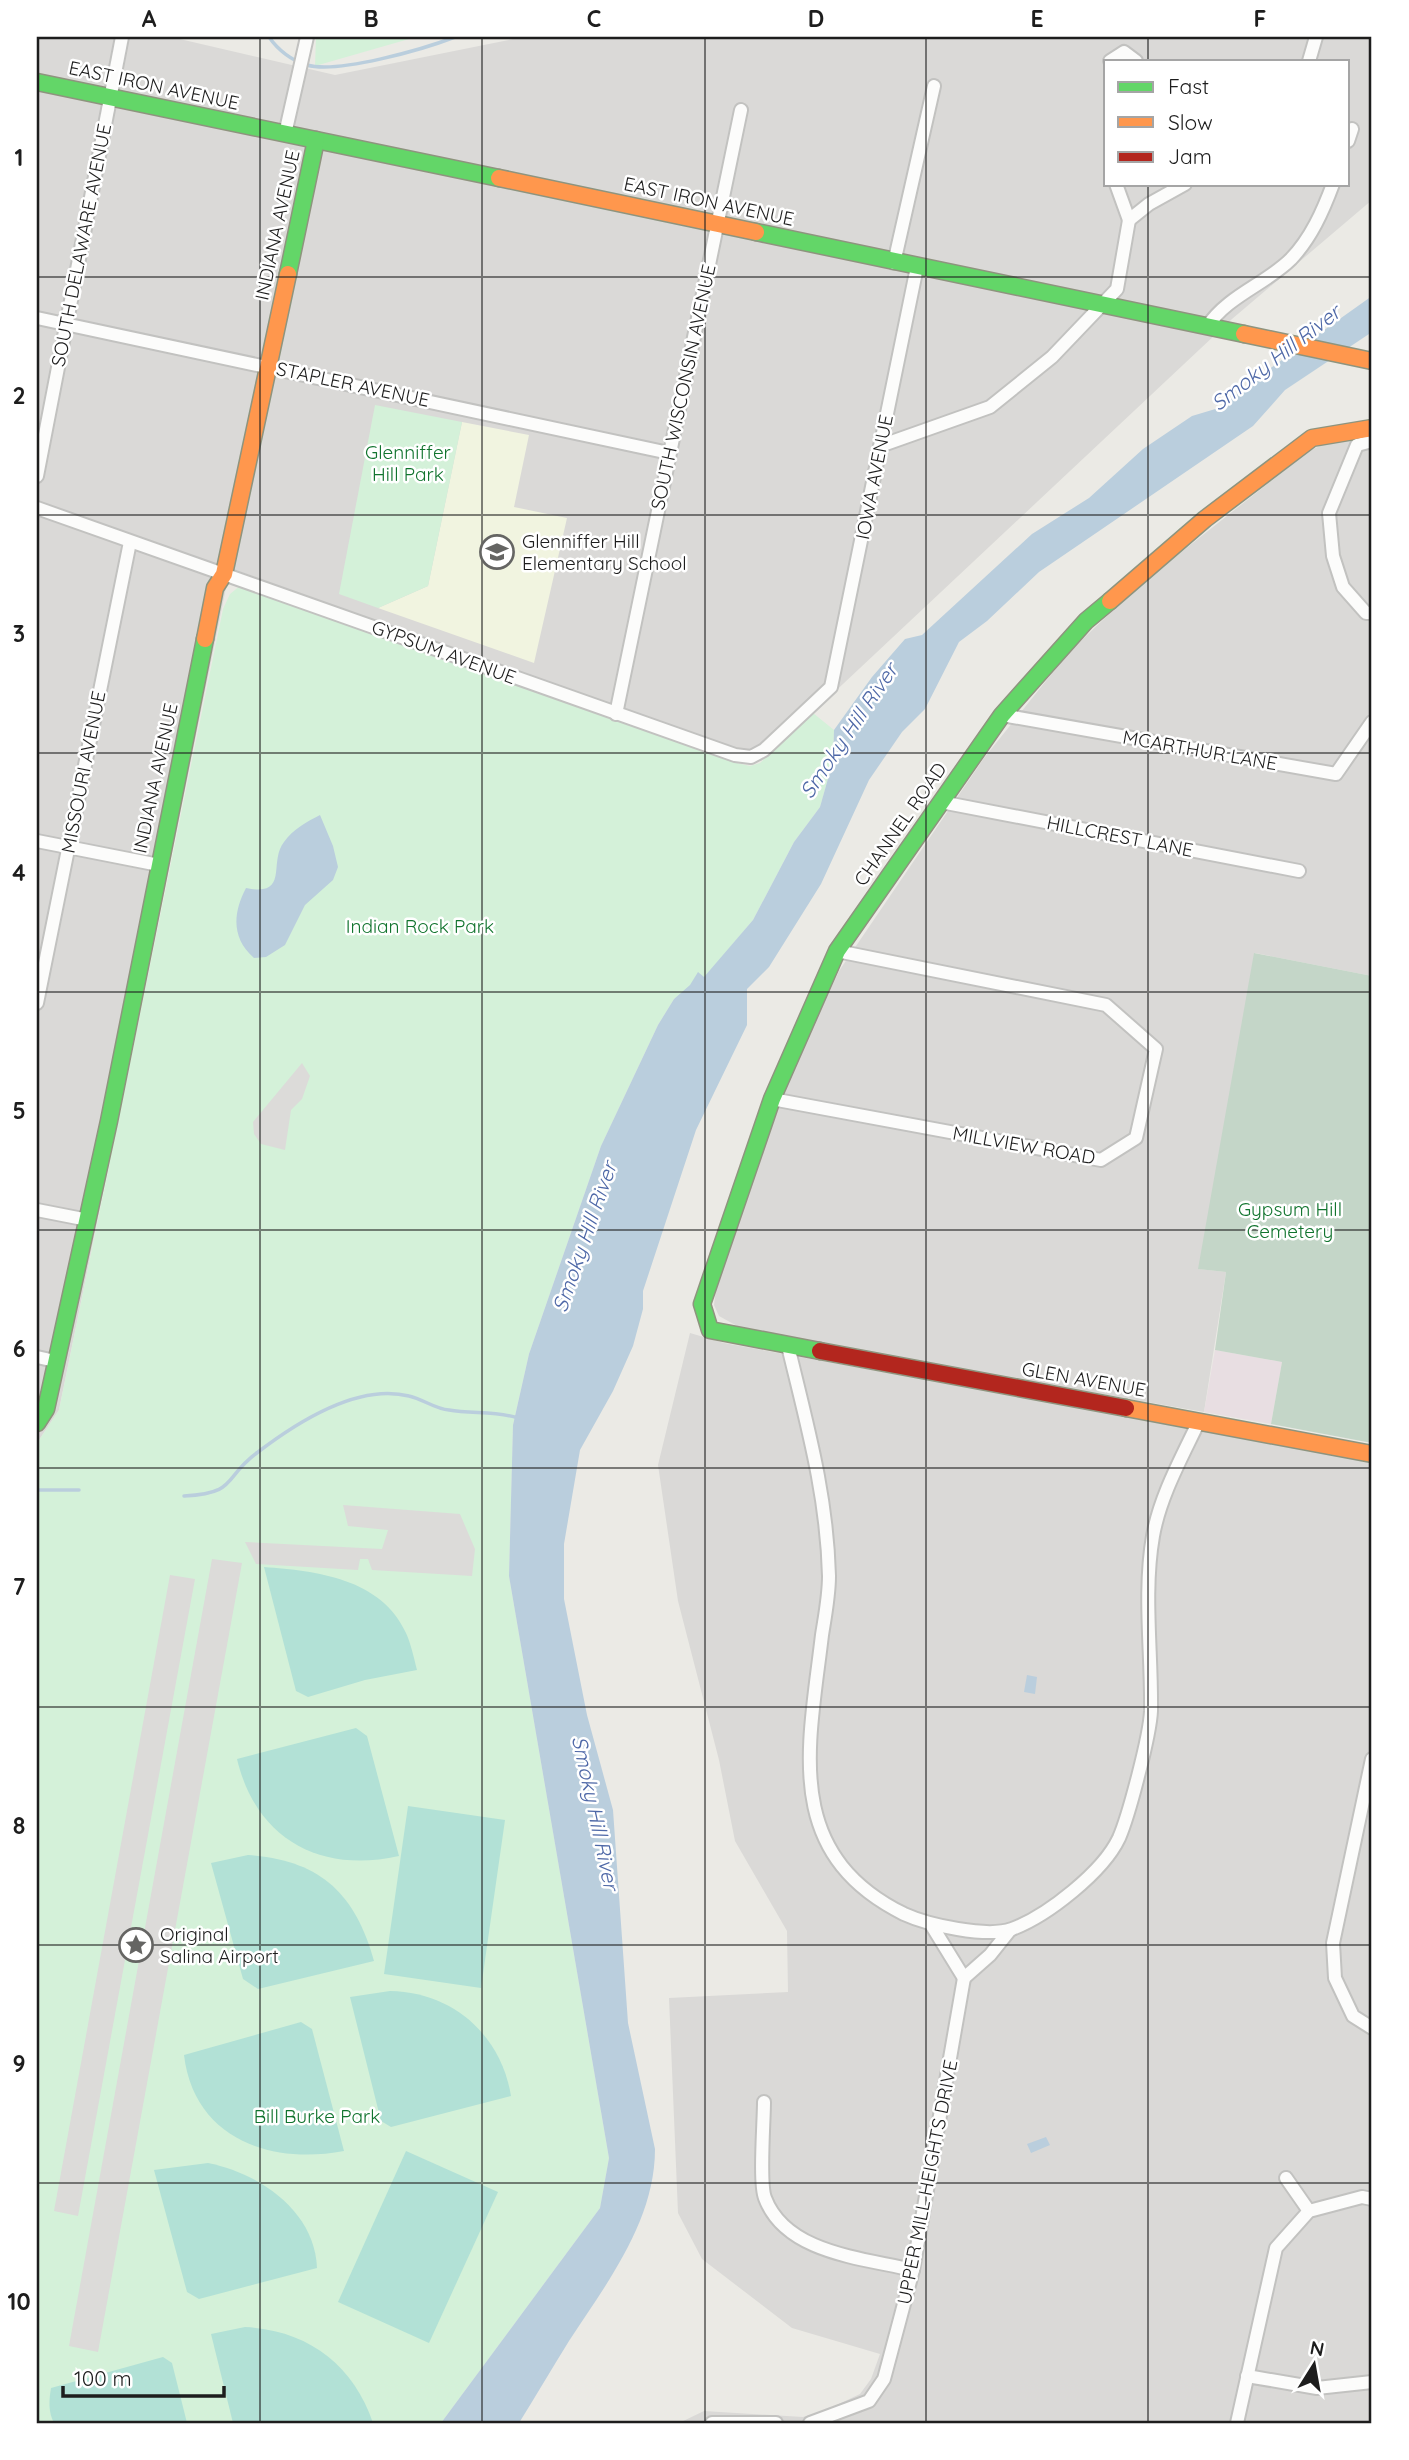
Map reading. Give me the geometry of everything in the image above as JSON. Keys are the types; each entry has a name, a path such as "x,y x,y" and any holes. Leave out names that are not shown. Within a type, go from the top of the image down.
{"street":[{"name":"SOUTH DELAWARE AVENUE","path":"37,476 64,324 122,37"},
{"path":"285,134 307,37"},
{"path":"1310,60 1316,37"},
{"path":"1111,60 1113,56 1124,52 1135,60"},
{"name":"EAST IRON AVENUE","path":"37,82 1372,361"},
{"path":"894,263 934,86"},
{"name":"SOUTH WISCONSIN AVENUE","path":"617,714 741,110"},
{"name":"INDIANA AVENUE","path":"37,1423 46,1409 88,1220 215,588 224,574 316,140"},
{"path":"880,446 990,407 1052,357 1117,289 1129,220 1117,186"},
{"path":"1129,220 1149,204 1181,186"},
{"path":"1207,327 1216,314 1291,259 1321,217 1332,186"},
{"name":"IOWA AVENUE","path":"831,687 916,267"},
{"name":"STAPLER AVENUE","path":"37,318 669,453"},
{"name":"CHANNEL ROAD","path":"788,1346 710,1330 702,1304 772,1099 837,951 1002,715 1086,621 1205,519 1311,438 1372,428"},
{"path":"1372,441 1357,445 1329,513 1333,556 1343,587 1366,613 1372,612"},
{"name":"GYPSUM AVENUE","path":"37,508 735,755 751,757 764,750 831,687"},
{"name":"MISSOURI AVENUE","path":"37,1003 130,542"},
{"name":"MCARTHUR LANE","path":"1002,715 1336,774 1372,722"},
{"name":"HILLCREST LANE","path":"941,802 1300,871"},
{"path":"37,841 159,865"},
{"name":"MILLVIEW ROAD","path":"772,1099 1101,1160 1136,1138 1156,1049 1106,1005 837,951"},
{"path":"37,1210 88,1220"},
{"path":"788,1346 825,1503 829,1580 807,1774 813,1804 829,1847 852,1878 877,1899 932,1926 1010,1930"},
{"name":"GLEN AVENUE","path":"788,1346 1372,1454"},
{"path":"37,1357 55,1361"},
{"path":"932,1926 964,1978 990,1955 1010,1930 1085,1882 1119,1839 1151,1716 1149,1576 1153,1535 1162,1502 1199,1421"},
{"path":"1372,1759 1333,1943 1335,1979 1353,2016 1372,2028"},
{"name":"UPPER MILL HEIGHTS DRIVE","path":"810,2423 869,2401 884,2379 913,2270 964,1978"},
{"path":"764,2102 764,2197 782,2224 805,2243 913,2270"},
{"path":"1286,2179 1309,2211"},
{"path":"1237,2423 1276,2248 1309,2211 1362,2197 1372,2199"},
{"path":"1247,2376 1317,2388 1372,2382"},
{"path":"712,2423 776,2423"}],"shaded area":[{"path":"37,37 171,37 335,75 523,37 1372,37 1372,200 1232,319 761,761 230,568 59,1410 37,1443"},
{"name":"Glenniffer Hill Elementary School","path":"462,422 529,435 514,507 567,518 534,663 378,608 428,586"},
{"path":"1372,435 1372,976 1255,953 1199,1269 1226,1272 1204,1412 748,1332 719,1316 714,1305 716,1288 765,1143 797,1061 839,971 984,758 1070,651 1141,584 1309,451 1322,445"},
{"path":"302,1063 310,1076 302,1099 291,1110 285,1150 261,1144 254,1134 253,1122"},
{"path":"690,1333 724,1343 1372,1461 1372,2423 679,2423 704,2411 803,2417 824,2411 860,2394 871,2379 880,2354 792,2328 702,2259 678,2213 669,1998 788,1992 787,1931 735,1841 719,1760 678,1601 658,1465"},
{"path":"1215,1350 1282,1362 1271,1424 1204,1412"},
{"path":"343,1505 460,1514 475,1549 472,1576 372,1570 368,1559 360,1559 358,1570 256,1564 245,1542 382,1549 388,1530 348,1526"},
{"path":"212,1559 242,1563 98,2352 69,2346"},
{"path":"170,1575 195,1579 78,2216 54,2211"}],"green space":[{"path":"316,37 416,37 315,66"},
{"name":"Glenniffer Hill Park","path":"375,405 462,422 428,586 378,608 339,594"},
{"path":"241,585 750,766 760,763 813,713 834,730 833,761 820,807 794,842 753,920 704,978 674,999 658,1025 601,1146 529,1354 513,1425 509,1576 609,2158 600,2208 441,2423 37,2423 37,1443 59,1410 223,609 230,594"},
{"name":"Gypsum Hill Cemetery","path":"1254,953 1372,976 1372,1443 1271,1424 1282,1362 1215,1350 1226,1272 1198,1269"},
{"path":"264,1567 325,1575 364,1589 381,1600 395,1615 406,1633 417,1670 365,1680 308,1697 296,1691"},
{"path":"356,1728 367,1736 399,1856 343,1860 318,1854 295,1844 276,1830 259,1810 246,1787 237,1759"},
{"path":"408,1806 505,1820 481,1988 384,1974"},
{"path":"248,1855 295,1864 331,1884 356,1916 374,1961 258,1989 243,1979 211,1863"},
{"path":"390,1991 413,1993 434,1999 470,2021 485,2036 497,2054 506,2074 511,2096 391,2127 381,2121 350,1997"},
{"name":"Bill Burke Park","path":"301,2022 312,2029 344,2151 290,2154 264,2149 240,2140 220,2126 203,2107 191,2084 184,2055"},
{"path":"406,2151 498,2192 429,2343 338,2302"},
{"path":"208,2163 246,2176 281,2198 295,2212 306,2229 314,2248 317,2268 199,2299 187,2292 154,2170"},
{"path":"245,2327 288,2335 325,2354 353,2384 373,2423 233,2423 211,2334"},
{"path":"163,2357 172,2363 187,2423 54,2423 50,2406 51,2388"}],"water":[{"name":"Smoky Hill River","path":"1372,296 1372,332 1285,390 1253,426 1039,572 987,621 959,642 925,709 902,732 869,780 821,884 769,967 747,989 747,1025 696,1130 643,1291 643,1309 633,1346 613,1391 580,1450 564,1544 564,1599 587,1715 613,1810 628,2023 655,2149 653,2176 638,2226 613,2274 519,2423 441,2423 600,2208 609,2158 509,1576 513,1425 529,1354 601,1146 658,1025 674,999 690,985 698,972 704,977 753,920 794,842 820,807 833,761 834,730 872,677 905,639 922,635 1032,534 1089,498 1143,449 1192,416 1222,407 1251,382"},
{"path":"320,815 333,846 338,867 333,880 305,905 285,945 266,957 254,958 241,942 236,925 246,888 260,889 273,883 284,842 305,823"},
{"path":"1027,1675 1037,1677 1035,1694 1024,1692"},
{"path":"1046,2137 1050,2145 1031,2153 1027,2144"}],"waterway":[{"path":"269,37 291,58 307,65 321,67 381,59 455,37"},
{"path":"184,1496 214,1492 222,1488 247,1461 290,1429 329,1408 369,1395 389,1393 409,1396 444,1409 518,1418"},
{"path":"37,1490 79,1490"}],"traffic: fast":[{"path":"37,82 499,178"},
{"path":"288,274 316,140"},
{"path":"756,232 1244,334"},
{"path":"820,1351 710,1330 702,1304 772,1099 837,951 1002,715 1086,621 1110,601"},
{"path":"37,1423 46,1409 109,1121 205,639"}],"traffic: slow":[{"path":"499,178 756,232"},
{"path":"205,639 215,588 224,574 288,274"},
{"path":"1244,334 1372,361"},
{"path":"1110,601 1205,519 1312,438 1372,428"},
{"path":"1126,1408 1372,1454"}],"traffic: jam":[{"path":"820,1351 1126,1408"}],"place":[{"name":"Glenniffer Hill Elementary School","path":"497,552"},
{"name":"Original Salina Airport","path":"136,1945"}],"park label":[{"name":"Indian Rock Park","path":"420,926"}]}
